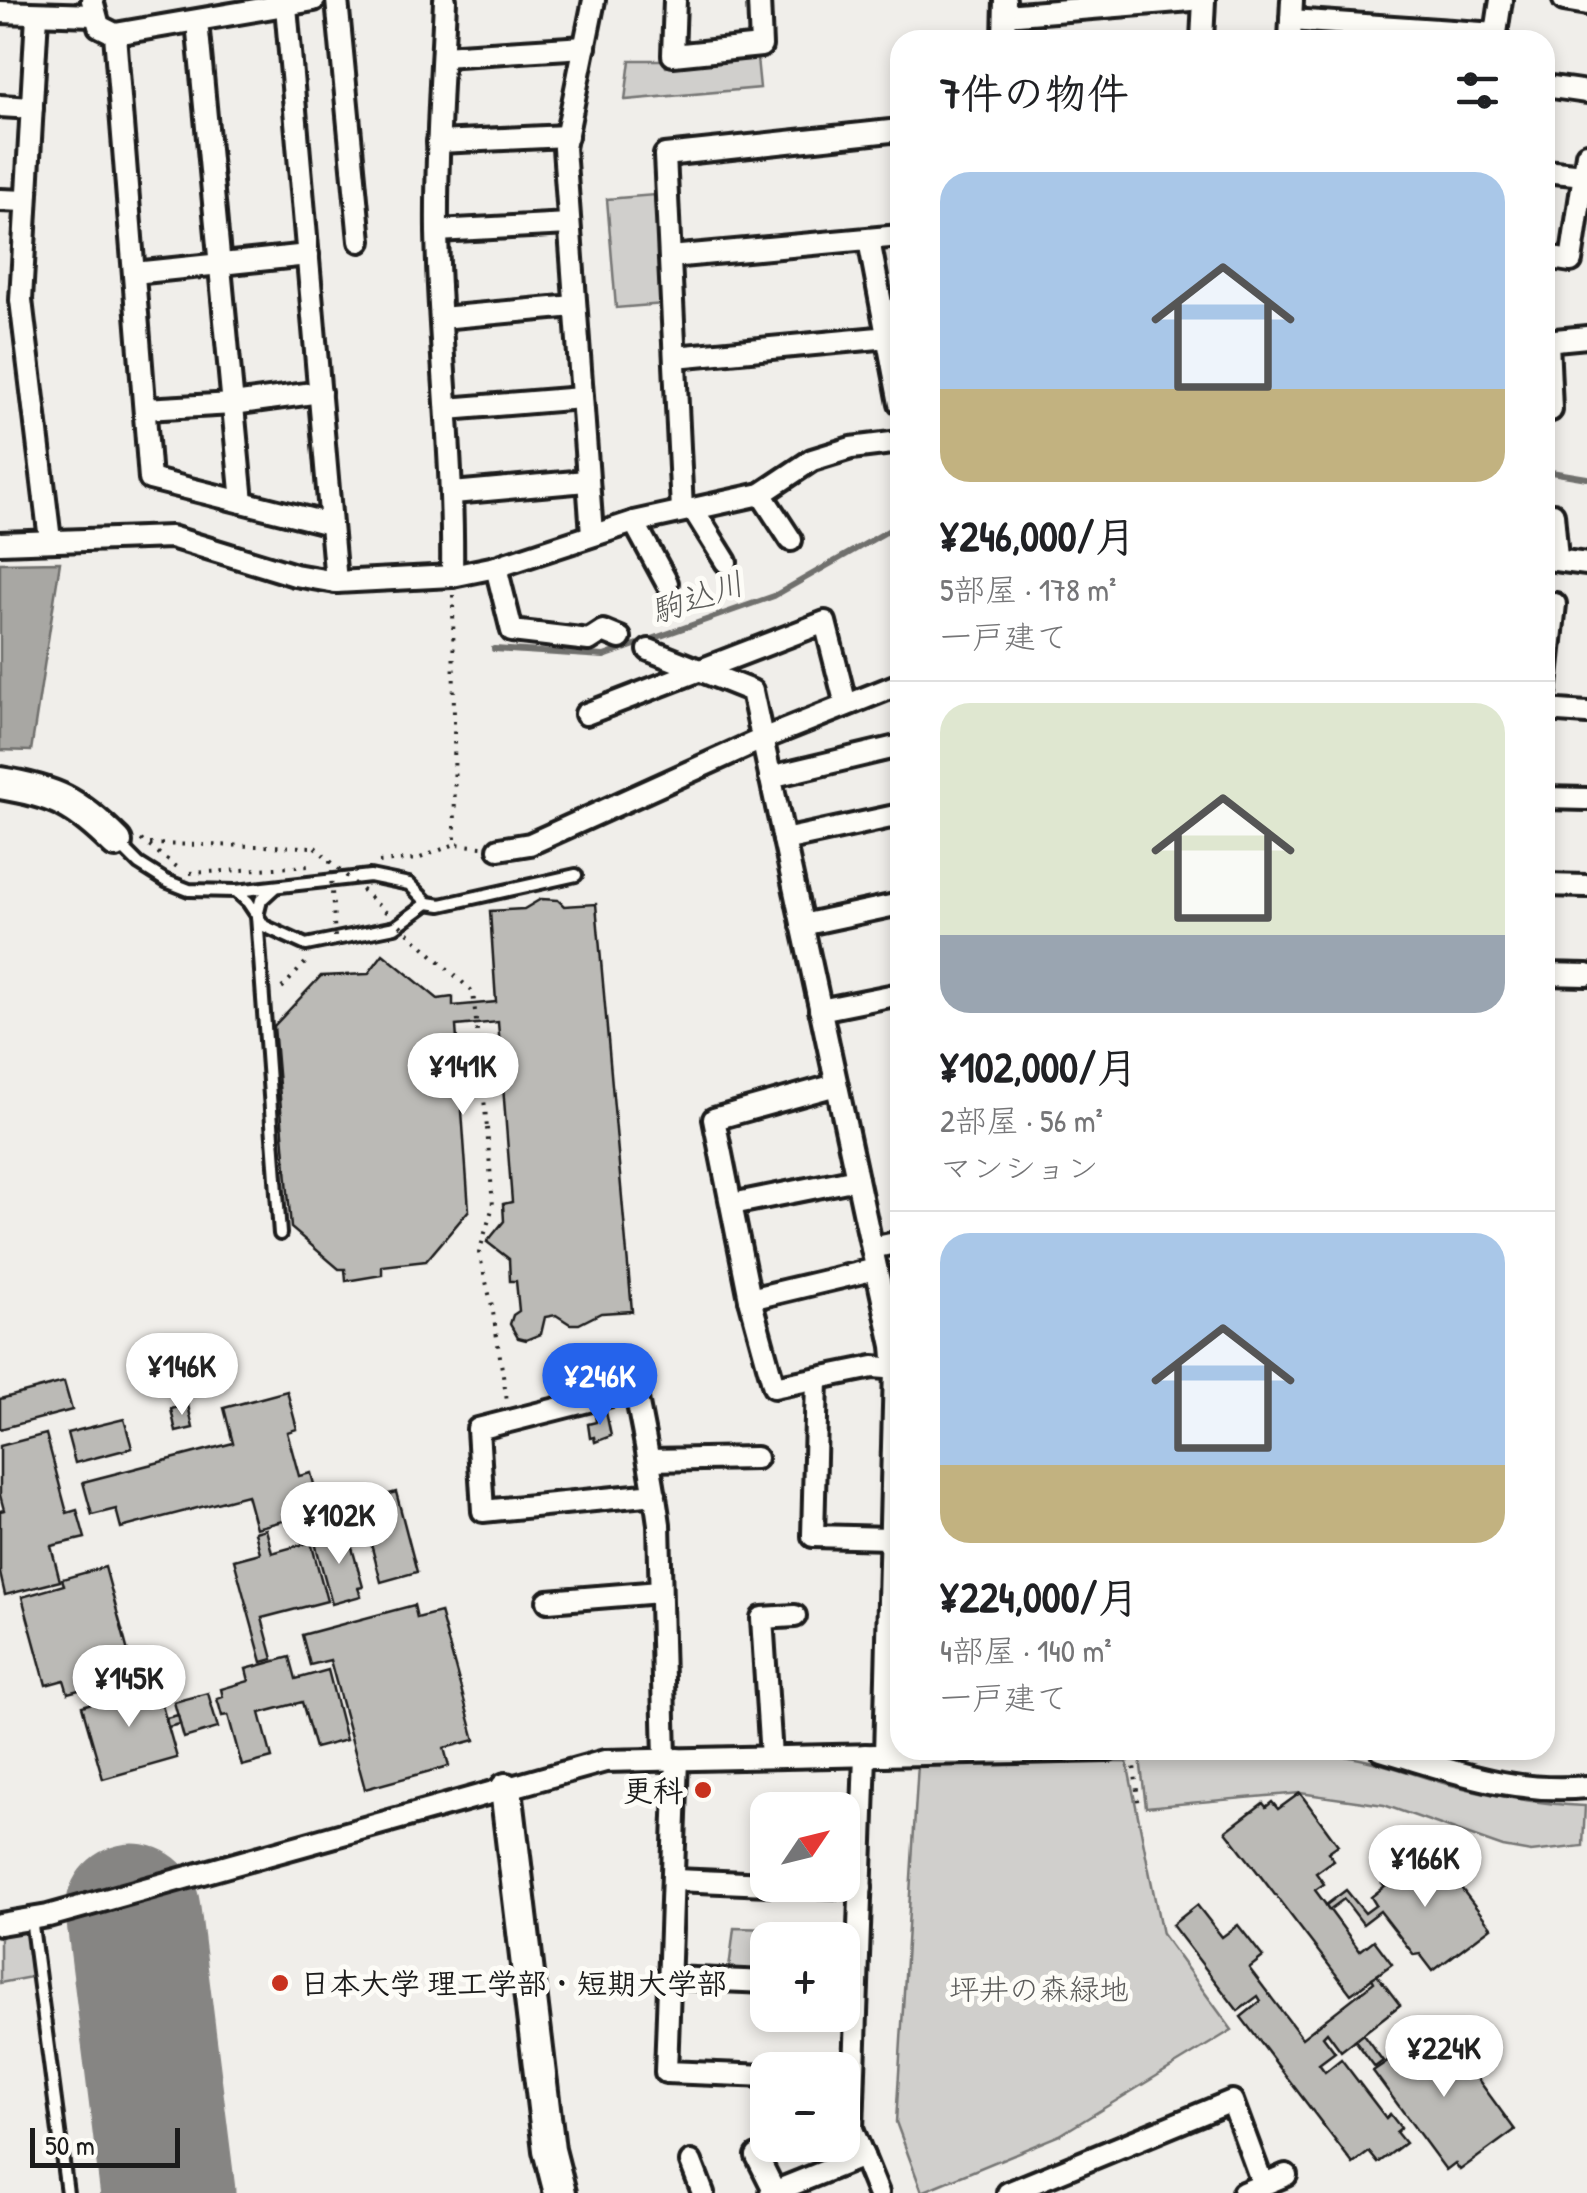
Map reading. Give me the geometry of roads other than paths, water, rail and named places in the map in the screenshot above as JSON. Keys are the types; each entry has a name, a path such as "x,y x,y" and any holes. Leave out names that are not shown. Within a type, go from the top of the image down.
{"street":[{"path":"0,12 38,14 93,8 105,31 114,34 314,0"},
{"path":"337,0 360,241"},
{"path":"446,0 437,232 453,493 452,576"},
{"path":"592,534 564,148 594,0"},
{"path":"675,0 673,55 762,46 759,0"},
{"path":"1005,8 1191,0"},
{"path":"1202,30 1204,0"},
{"path":"1496,30 1501,0"},
{"path":"1564,0 1587,4"},
{"path":"286,6 336,582"},
{"path":"38,14 26,201 10,299 50,540"},
{"path":"1291,20 1380,30"},
{"path":"198,21 242,502"},
{"path":"114,34 150,478 330,524"},
{"path":"443,56 584,47"},
{"path":"1555,87 1587,92"},
{"path":"0,106 32,108"},
{"path":"726,562 688,510 674,358 666,155 890,131"},
{"path":"438,142 566,136"},
{"path":"1555,169 1585,164 1571,261 1555,259"},
{"path":"0,200 26,201"},
{"path":"437,232 569,224"},
{"path":"670,257 890,237"},
{"path":"869,240 890,325"},
{"path":"134,273 308,255"},
{"path":"441,318 574,306"},
{"path":"674,358 890,337"},
{"path":"1555,340 1587,337"},
{"path":"145,409 232,404 320,392"},
{"path":"448,408 580,398"},
{"path":"0,542 172,537 295,576 336,582 452,576 496,567 634,522 761,494 812,460 851,448 890,443"},
{"path":"453,493 586,481"},
{"path":"761,494 791,540"},
{"path":"634,522 666,584"},
{"path":"1555,560 1587,564"},
{"path":"496,567 512,631 589,640 602,631 620,638"},
{"path":"586,714 826,622 846,705"},
{"path":"649,650 752,692 890,1332"},
{"path":"499,849 530,844 762,738 890,688"},
{"path":"1555,711 1587,713"},
{"path":"770,777 890,748"},
{"path":"0,783 45,790 133,841"},
{"path":"1555,798 1587,800"},
{"path":"784,840 890,817"},
{"path":"1555,885 1587,886"},
{"path":"802,925 890,906"},
{"path":"1555,974 1587,975"},
{"path":"820,1010 890,996"},
{"path":"836,1085 714,1119 750,1299 774,1388 873,1367 890,1368"},
{"path":"732,1204 856,1179"},
{"path":"750,1299 874,1258 890,1248"},
{"path":"817,1379 813,1536 890,1538"},
{"path":"655,1494 483,1510 478,1429 635,1389 649,1460 655,1494 659,1524 671,1758 675,1880 666,2072 750,2075"},
{"path":"649,1460 756,1458"},
{"path":"548,1602 660,1592"},
{"path":"860,1888 890,1611"},
{"path":"771,1757 762,1618 795,1616"},
{"path":"0,1924 605,1761 890,1755"},
{"path":"1414,1760 1502,1784 1546,1790 1587,1787"},
{"path":"1454,1772 1456,1760"},
{"path":"506,1788 550,2150 560,2193"},
{"path":"675,1880 750,1883"},
{"path":"670,1978 750,1981"},
{"path":"1008,2193 1054,2185 1232,2101 1263,2185"},
{"path":"860,2149 878,2193"},
{"path":"760,2162 773,2192 863,2156"},
{"path":"690,2162 703,2193"},
{"path":"1243,2193 1286,2175"}],"lane":[{"path":"133,841 140,864 189,890 236,891 370,876 409,884 428,902 441,905 576,876"},
{"path":"278,886 260,900 257,916 280,1234"},
{"path":"236,891 274,932 306,945 396,928 428,902"},
{"path":"31,1918 67,2193"}],"waterway":[{"name":"駒込川","path":"1555,473 1587,478"},
{"name":"駒込川","path":"494,649 604,656 774,596 890,530"}],"place":[{"name":"更科","path":"703,1790"},
{"name":"日本大学 理工学部・短期大学部","path":"280,1983"}],"park label":[{"name":"坪井の森緑地","path":"1039,1989"}]}
